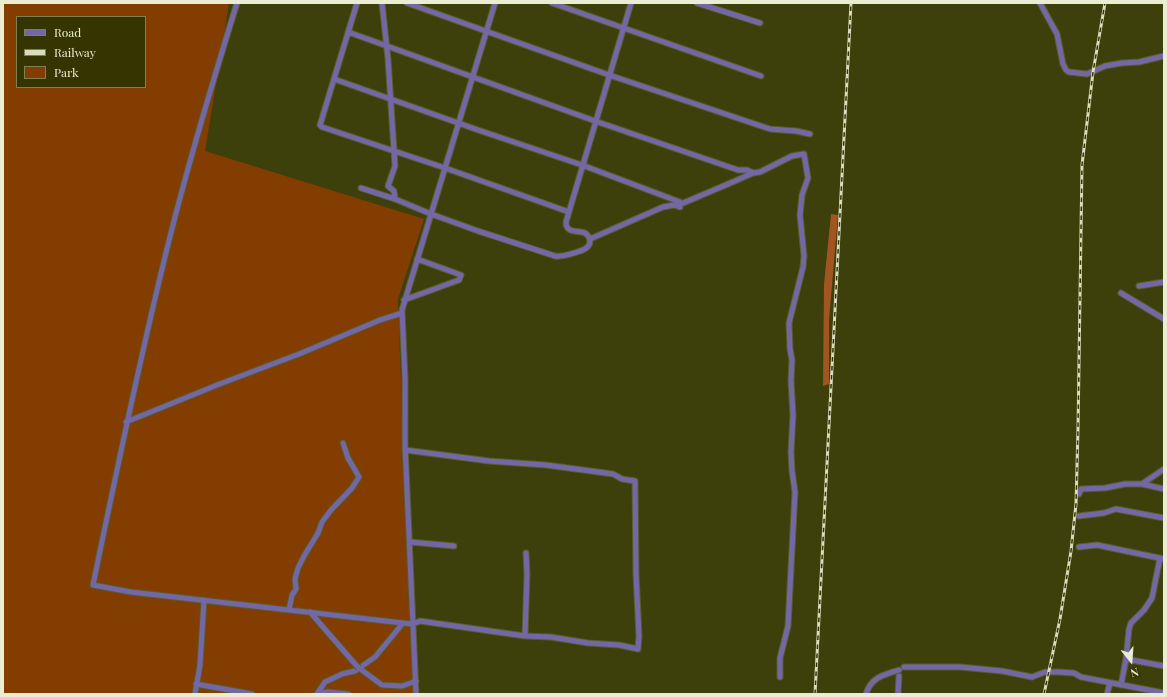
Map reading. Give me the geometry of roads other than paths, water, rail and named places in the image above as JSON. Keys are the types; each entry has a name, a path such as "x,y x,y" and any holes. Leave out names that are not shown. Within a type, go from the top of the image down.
{"street":[{"path":"237,3 185,178 163,266 126,422 93,585 131,592 403,623 413,624 420,621 525,636 551,637 638,649 639,636 636,574 635,481 622,479 613,474 546,465 405,450"},
{"path":"357,3 320,125 322,127 445,168 569,212"},
{"path":"382,3 387,46 395,166 388,186 394,190 395,199"},
{"path":"407,3 609,75 770,129 796,131 810,134"},
{"path":"416,694 405,450 405,379 402,313 404,300 495,3"},
{"path":"552,3 761,76"},
{"path":"361,188 395,199 431,214 555,256 560,257 581,251 589,245 590,239 585,233 573,232 568,228 566,222 631,3"},
{"path":"697,3 760,23"},
{"path":"1040,3 1057,34 1063,64 1069,72 1087,74 1105,66 1139,62 1164,56"},
{"path":"348,32 595,121 738,170 760,172 792,156 804,154 808,178 802,195 800,215 804,256 803,267 789,323 792,360 791,457 795,492 789,579 788,626 780,658 780,678"},
{"path":"334,78 458,123 582,165 678,200 681,204"},
{"path":"590,239 663,208 674,205 680,207 681,204 735,182 753,172"},
{"path":"404,300 459,280 461,275 417,259"},
{"path":"1139,286 1164,282"},
{"path":"1121,293 1164,319"},
{"path":"126,422 299,354 380,320 402,313"},
{"path":"289,610 292,595 296,589 295,579 298,568 304,556 318,533 322,522 352,488 359,477 348,458 342,443"},
{"path":"1142,484 1164,469"},
{"path":"1079,494 1081,489 1105,488 1125,484 1142,484 1164,489"},
{"path":"1079,516 1104,513 1116,509 1164,518"},
{"path":"410,542 454,546"},
{"path":"1079,547 1097,545 1162,558 1152,598 1144,610 1131,623 1129,629 1126,659 1121,685"},
{"path":"525,636 527,574 526,553"},
{"path":"195,694 200,665 204,600"},
{"path":"310,612 357,667 382,685 402,686 416,681"},
{"path":"317,694 325,682 355,670 375,657 403,623"},
{"path":"1126,659 1164,666"},
{"path":"904,666 995,670 1032,677 1045,672 1074,673 1081,677 1164,694"},
{"path":"866,694 868,686 874,679 881,675 899,673 898,694"},
{"path":"1107,694 1110,683"},
{"path":"196,684 252,694"},
{"path":"317,694 328,692 348,694"}],"railway":[{"path":"815,694 851,3"},
{"path":"1044,694 1060,619 1071,551 1076,504 1082,165 1093,72 1105,3"}]}
